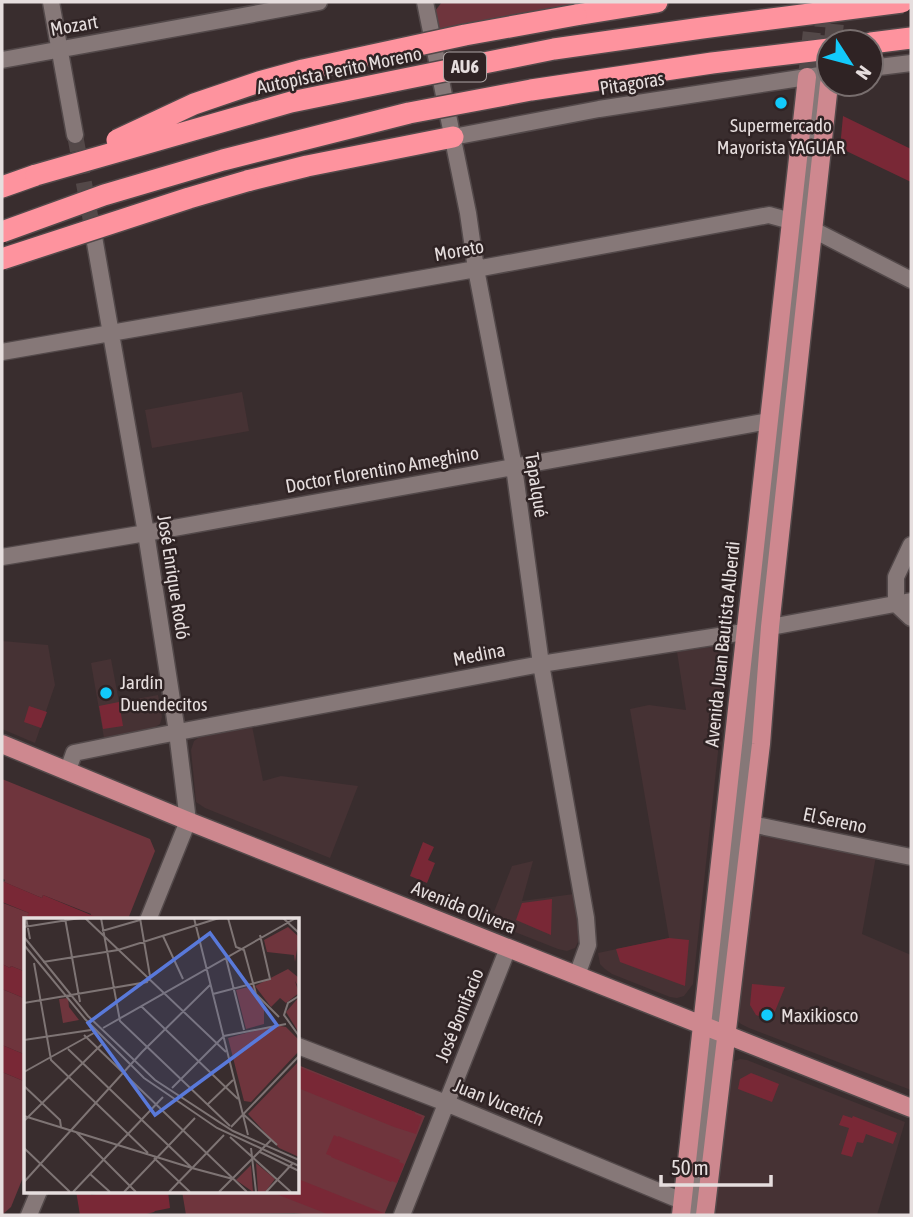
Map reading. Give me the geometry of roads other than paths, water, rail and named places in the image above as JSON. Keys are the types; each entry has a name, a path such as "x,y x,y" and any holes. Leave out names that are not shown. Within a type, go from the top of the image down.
{"highway":[{"path":"36,175 194,104 259,82 466,35 657,2"},
{"name":"Autopista Perito Moreno","path":"2,187 291,102 568,47 902,2"},
{"path":"885,41 911,38"},
{"name":"AU6","path":"2,232 104,195 222,160 409,113 531,90 815,51"},
{"path":"2,260 247,181 307,166 453,137"}],"main road":[{"name":"Avenida Juan Bautista Alberdi","path":"705,1215 715,1030 757,629 818,98"},
{"name":"Avenida Juan Bautista Alberdi","path":"686,1211 751,824 761,744 757,629 769,421 802,225"},
{"name":"Avenida Olivera","path":"2,744 188,821 911,1108"}],"street":[{"path":"51,2 75,135"},
{"name":"Mozart","path":"2,60 319,2"},
{"name":"Tapalqué","path":"425,2 468,213 476,269 514,467 541,664 586,918 588,945 577,975"},
{"path":"885,66 911,63"},
{"name":"Pitagoras","path":"453,137 599,109 815,78"},
{"name":"Moreto","path":"2,352 769,215 802,225 911,280"},
{"name":"José Enrique Rodó","path":"94,237 146,533 188,821 148,918"},
{"name":"Doctor Florentino Ameghino","path":"2,557 769,421"},
{"path":"911,545 895,577 911,618"},
{"name":"Medina","path":"68,770 74,753 177,732 541,664 904,602"},
{"name":"El Sereno","path":"751,824 911,857"},
{"name":"José Bonifacio","path":"401,1215 508,948"},
{"name":"Juan Vucetich","path":"299,1046 446,1103 686,1211"},
{"path":"29,1215 39,1192"}],"tunnel":[{"path":"807,77 815,2"},
{"path":"834,28 837,2"},
{"path":"822,28 824,4"},
{"path":"75,135 94,237"}],"place":[{"name":"Supermercado Mayorista YAGUAR","path":"781,103"},
{"name":"Jardín Duendecitos","path":"106,693"},
{"name":"Maxikiosco","path":"767,1015"}]}
